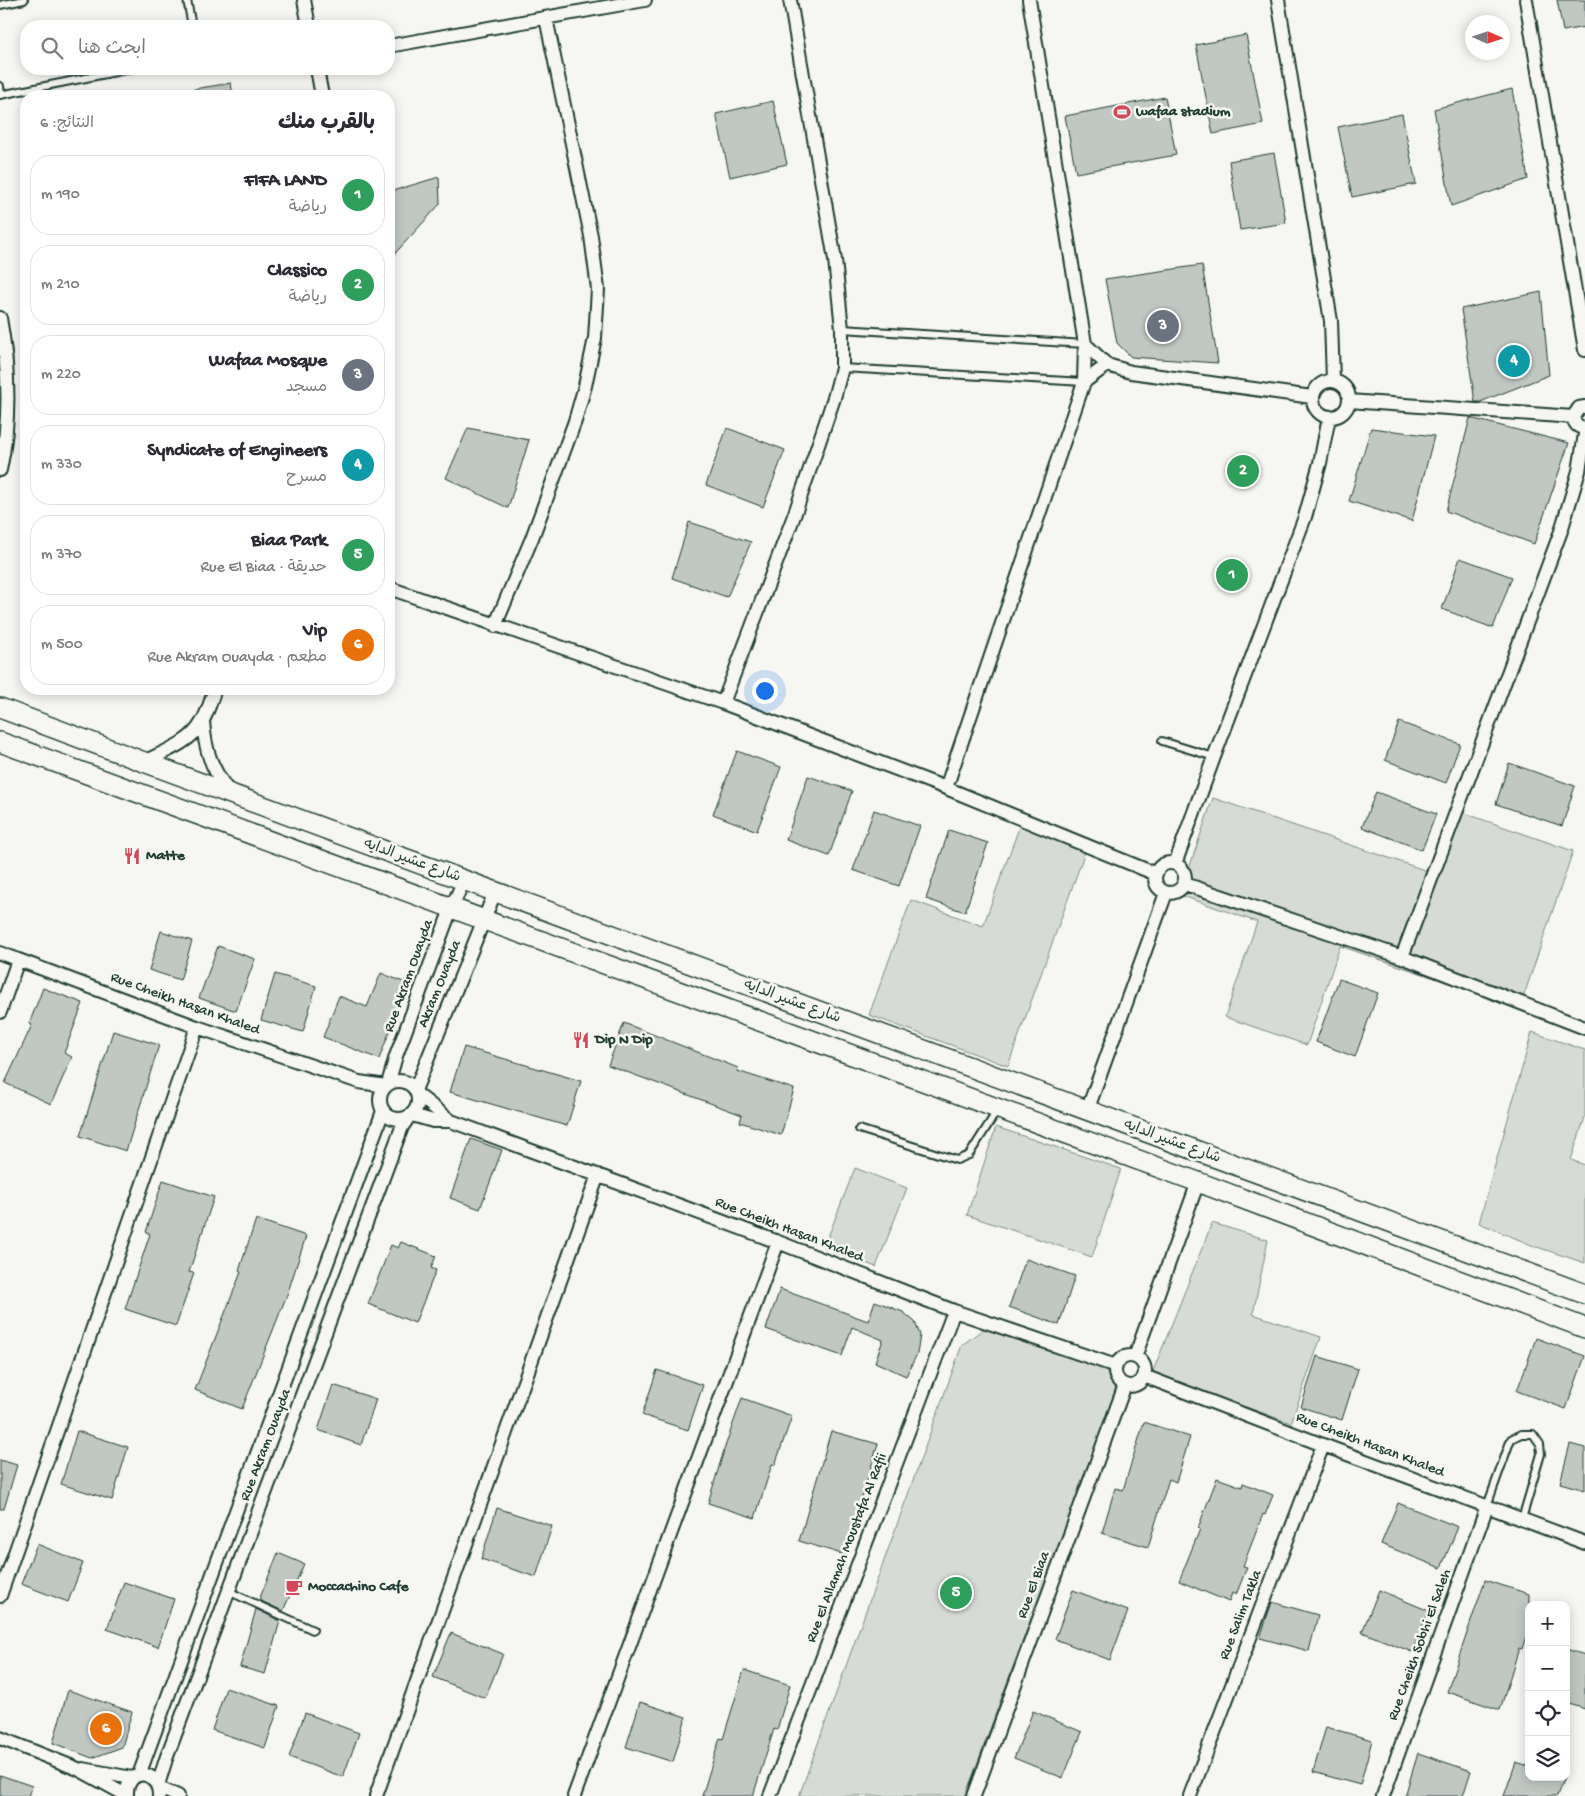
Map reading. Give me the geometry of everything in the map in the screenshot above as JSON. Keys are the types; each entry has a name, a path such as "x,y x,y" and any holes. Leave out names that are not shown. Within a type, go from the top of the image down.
{"street":[{"path":"304,0 308,20"},
{"path":"395,45 646,0"},
{"path":"723,703 794,513 834,398 842,368 842,329 835,260 790,0"},
{"path":"946,788 1084,382 1084,344 1029,0"},
{"path":"1278,0 1331,321 1333,380"},
{"path":"1526,0 1585,350"},
{"path":"495,626 532,538 574,421 585,386 595,338 598,289 591,236 546,18"},
{"path":"318,75 321,90"},
{"path":"0,318 8,384 0,470"},
{"path":"1084,344 1107,365 1130,372 1312,397"},
{"path":"1084,382 1107,365"},
{"path":"1333,380 1342,384 1348,391 1349,401 1346,410 1338,416 1329,417 1320,414 1314,406 1312,397 1316,388 1323,382 1333,380"},
{"path":"1349,401 1573,417"},
{"path":"1573,417 1579,408 1585,407"},
{"path":"1175,864 1305,516 1320,463 1329,417"},
{"path":"1573,417 1579,428 1585,428"},
{"path":"1402,957 1561,531 1580,471 1585,434"},
{"path":"395,590 723,703 946,788 1156,874"},
{"path":"144,762 182,741 199,728 204,721 214,695"},
{"name":"شارع عشير الدايه","path":"0,708 1585,1294"},
{"path":"204,721 205,741 210,760 218,778 230,794"},
{"name":"شارع عشير الدايه","path":"0,742 483,921 1198,1182 1585,1328"},
{"path":"1164,864 1175,864 1182,867 1186,876 1184,884 1177,892 1166,893 1159,889 1155,880 1156,874 1164,864"},
{"name":"Rue Akram Ouayda","path":"387,1085 451,909 464,880"},
{"path":"1184,884 1402,957 1585,1028"},
{"name":"Akram Ouayda","path":"417,1091 495,892"},
{"path":"1087,1111 1166,893"},
{"name":"Rue Cheikh Hasan Khaled","path":"0,954 197,1026 359,1082 387,1085"},
{"path":"0,1012 18,960"},
{"path":"0,1596 197,1026"},
{"path":"401,1081 408,1083 417,1091 419,1102 410,1116 394,1119 382,1108 382,1092 387,1085 401,1081"},
{"name":"Rue Cheikh Hasan Khaled","path":"359,1082 382,1108"},
{"name":"Rue Cheikh Hasan Khaled","path":"417,1091 451,1121"},
{"name":"Rue Akram Ouayda","path":"126,1796 127,1786 136,1776 382,1108"},
{"name":"Rue Akram Ouayda","path":"159,1790 166,1759 228,1591 402,1127 410,1116"},
{"name":"Rue Cheikh Hasan Khaled","path":"410,1116 451,1121 778,1242 954,1311 1116,1366"},
{"path":"376,1796 598,1175"},
{"path":"1135,1357 1198,1182"},
{"path":"574,1796 778,1242"},
{"name":"Rue El Allamah Moustafa Al Rafii","path":"770,1796 954,1311"},
{"path":"1128,1356 1135,1357 1142,1361 1145,1368 1144,1376 1140,1382 1133,1385 1125,1385 1119,1380 1116,1366 1121,1359 1128,1356"},
{"name":"Rue Cheikh Hasan Khaled","path":"1144,1376 1585,1543"},
{"name":"Rue El Biaa","path":"974,1796 1125,1385"},
{"name":"Rue Salim Takla","path":"1190,1796 1323,1445"},
{"name":"Rue Cheikh Sobhi El Saleh","path":"1382,1796 1487,1506"},
{"path":"0,1738 78,1768 126,1796"},
{"path":"78,1768 136,1776 147,1775 154,1778 159,1790 178,1796"}],"lane":[{"path":"0,4 24,0"},
{"path":"187,0 191,20"},
{"path":"26,90 101,75"},
{"path":"0,86 1,95 20,91"},
{"path":"842,329 1084,344"},
{"path":"842,368 1084,382"},
{"path":"1162,742 1214,757"},
{"path":"858,1129 957,1160 969,1155 998,1110"},
{"path":"1487,1506 1511,1439 1521,1434 1533,1434 1540,1444 1542,1454 1522,1519"},
{"path":"228,1591 313,1630"}],"shaded area":[{"path":"1213,798 1439,875 1461,812 1573,851 1520,1007 1340,946 1307,1045 1225,1017 1257,922 1180,895"},
{"path":"1020,825 1086,849 1008,1066 869,1015 911,900 983,926"},
{"path":"1532,1032 1585,1050 1585,1117 1571,1160 1585,1165 1585,1263 1534,1246 1479,1223"},
{"path":"996,1127 1121,1169 1092,1257 967,1215"},
{"path":"855,1168 907,1188 876,1267 824,1247"},
{"path":"1212,1223 1268,1240 1253,1314 1321,1337 1291,1423 1152,1374"},
{"path":"990,1324 1100,1359 1116,1390 965,1796 799,1796 962,1345"}],"building":[{"path":"1557,0 1585,0 1585,27 1563,31"},
{"path":"1246,35 1263,124 1213,134 1196,45"},
{"path":"231,83 232,90 194,90"},
{"path":"1512,89 1528,179 1451,206 1434,109"},
{"path":"1165,97 1176,155 1076,173 1065,116"},
{"path":"773,101 787,164 730,177 716,114"},
{"path":"1402,114 1416,184 1352,197 1338,127"},
{"path":"1274,153 1286,223 1240,230 1229,161"},
{"path":"439,177 440,204 395,253 395,190"},
{"path":"1202,265 1218,363 1131,357 1117,343 1105,279"},
{"path":"1541,292 1549,375 1480,402 1475,402 1461,309"},
{"path":"1470,418 1569,443 1534,544 1446,511"},
{"path":"468,428 529,440 508,508 446,478"},
{"path":"727,428 785,450 763,507 706,485"},
{"path":"1371,428 1434,436 1412,521 1349,501"},
{"path":"689,522 751,542 727,597 672,578"},
{"path":"1460,558 1512,577 1493,628 1442,609"},
{"path":"1399,722 1460,744 1446,783 1385,760"},
{"path":"737,751 781,767 757,831 713,814"},
{"path":"1509,763 1575,786 1562,826 1496,804"},
{"path":"808,776 852,791 829,856 786,840"},
{"path":"1376,792 1436,814 1422,850 1362,827"},
{"path":"874,810 920,826 899,886 853,870"},
{"path":"949,830 988,843 965,912 926,899"},
{"path":"161,931 192,941 180,980 149,970"},
{"path":"218,946 255,959 236,1011 199,998"},
{"path":"381,973 408,984 379,1059 323,1037 339,996 367,1007"},
{"path":"275,974 316,986 303,1032 261,1020"},
{"path":"1339,979 1378,993 1355,1057 1316,1042"},
{"path":"43,988 83,1003 64,1053 72,1057 51,1104 5,1083 32,1025 29,1024"},
{"path":"624,1023 738,1068 737,1071 794,1089 781,1135 740,1122 742,1115 608,1065"},
{"path":"113,1031 159,1045 126,1151 80,1136"},
{"path":"464,1047 581,1081 567,1126 450,1092"},
{"path":"471,1139 502,1150 480,1209 450,1198"},
{"path":"163,1180 214,1197 189,1272 194,1273 176,1326 125,1309 150,1234 146,1232"},
{"path":"256,1219 306,1236 288,1292 242,1409 195,1390 241,1272 239,1271"},
{"path":"401,1242 436,1256 431,1268 436,1270 415,1323 368,1304 391,1245 398,1248"},
{"path":"1026,1259 1075,1276 1059,1325 1009,1307"},
{"path":"780,1289 868,1321 875,1301 903,1312 915,1322 920,1335 917,1354 906,1376 875,1362 883,1340 852,1327 842,1356 766,1329"},
{"path":"1536,1338 1585,1356 1566,1409 1517,1391"},
{"path":"1317,1356 1358,1369 1342,1420 1301,1407"},
{"path":"657,1370 703,1385 688,1430 642,1415"},
{"path":"333,1385 376,1399 361,1445 318,1430"},
{"path":"742,1398 792,1416 775,1465 772,1464 755,1518 708,1503"},
{"path":"1144,1422 1190,1437 1176,1482 1169,1479 1148,1547 1102,1533 1115,1488 1123,1490"},
{"path":"77,1431 128,1447 112,1500 61,1484"},
{"path":"831,1431 878,1444 845,1555 799,1541"},
{"path":"1570,1444 1585,1448 1585,1490 1560,1483"},
{"path":"0,1460 17,1465 4,1509 0,1509"},
{"path":"1217,1478 1242,1487 1243,1483 1273,1495 1265,1515 1263,1514 1243,1566 1247,1567 1236,1595 1232,1593 1229,1602 1179,1581 1200,1529 1198,1528"},
{"path":"1398,1503 1458,1527 1441,1568 1381,1544"},
{"path":"497,1508 552,1526 536,1577 481,1559"},
{"path":"37,1544 83,1563 68,1602 21,1584"},
{"path":"278,1553 304,1564 283,1611 259,1600"},
{"path":"1485,1580 1529,1594 1529,1601 1525,1601 1525,1640 1522,1649 1519,1648 1500,1710 1447,1692"},
{"path":"124,1582 174,1599 158,1647 107,1629"},
{"path":"1073,1590 1128,1611 1110,1660 1055,1639"},
{"path":"1379,1590 1429,1611 1412,1652 1362,1632"},
{"path":"1272,1602 1318,1615 1309,1651 1260,1638"},
{"path":"256,1609 280,1621 265,1674 240,1667"},
{"path":"451,1633 503,1654 485,1698 433,1677"},
{"path":"1570,1650 1585,1655 1585,1709 1570,1704"},
{"path":"744,1670 790,1685 777,1730 774,1729 753,1796 702,1796 720,1738 723,1739"},
{"path":"226,1688 279,1706 265,1748 212,1730"},
{"path":"68,1690 132,1712 122,1747 92,1758 53,1743"},
{"path":"640,1702 686,1717 673,1762 626,1747"},
{"path":"1033,1711 1082,1732 1063,1778 1014,1758"},
{"path":"305,1713 359,1733 343,1777 289,1757"},
{"path":"1326,1727 1372,1740 1360,1785 1313,1772"},
{"path":"1418,1753 1471,1771 1463,1796 1405,1796"},
{"path":"1516,1762 1525,1765 1525,1781 1563,1781 1557,1796 1504,1796"},
{"path":"0,1775 32,1786 28,1796 0,1796"}],"place":[{"name":"wafaa stadium","path":"1122,112"},
{"name":"Wafaa Mosque","path":"1163,326"},
{"name":"Syndicate of Engineers","path":"1514,361"},
{"name":"Classico","path":"1243,471"},
{"name":"FIFA LAND","path":"1232,575"},
{"name":"Matte","path":"132,856"},
{"name":"Dip N Dip","path":"581,1040"},
{"name":"Moccachino Cafe","path":"294,1587"},
{"name":"Biaa Park","path":"956,1593"},
{"name":"Vip","path":"106,1729"}]}
